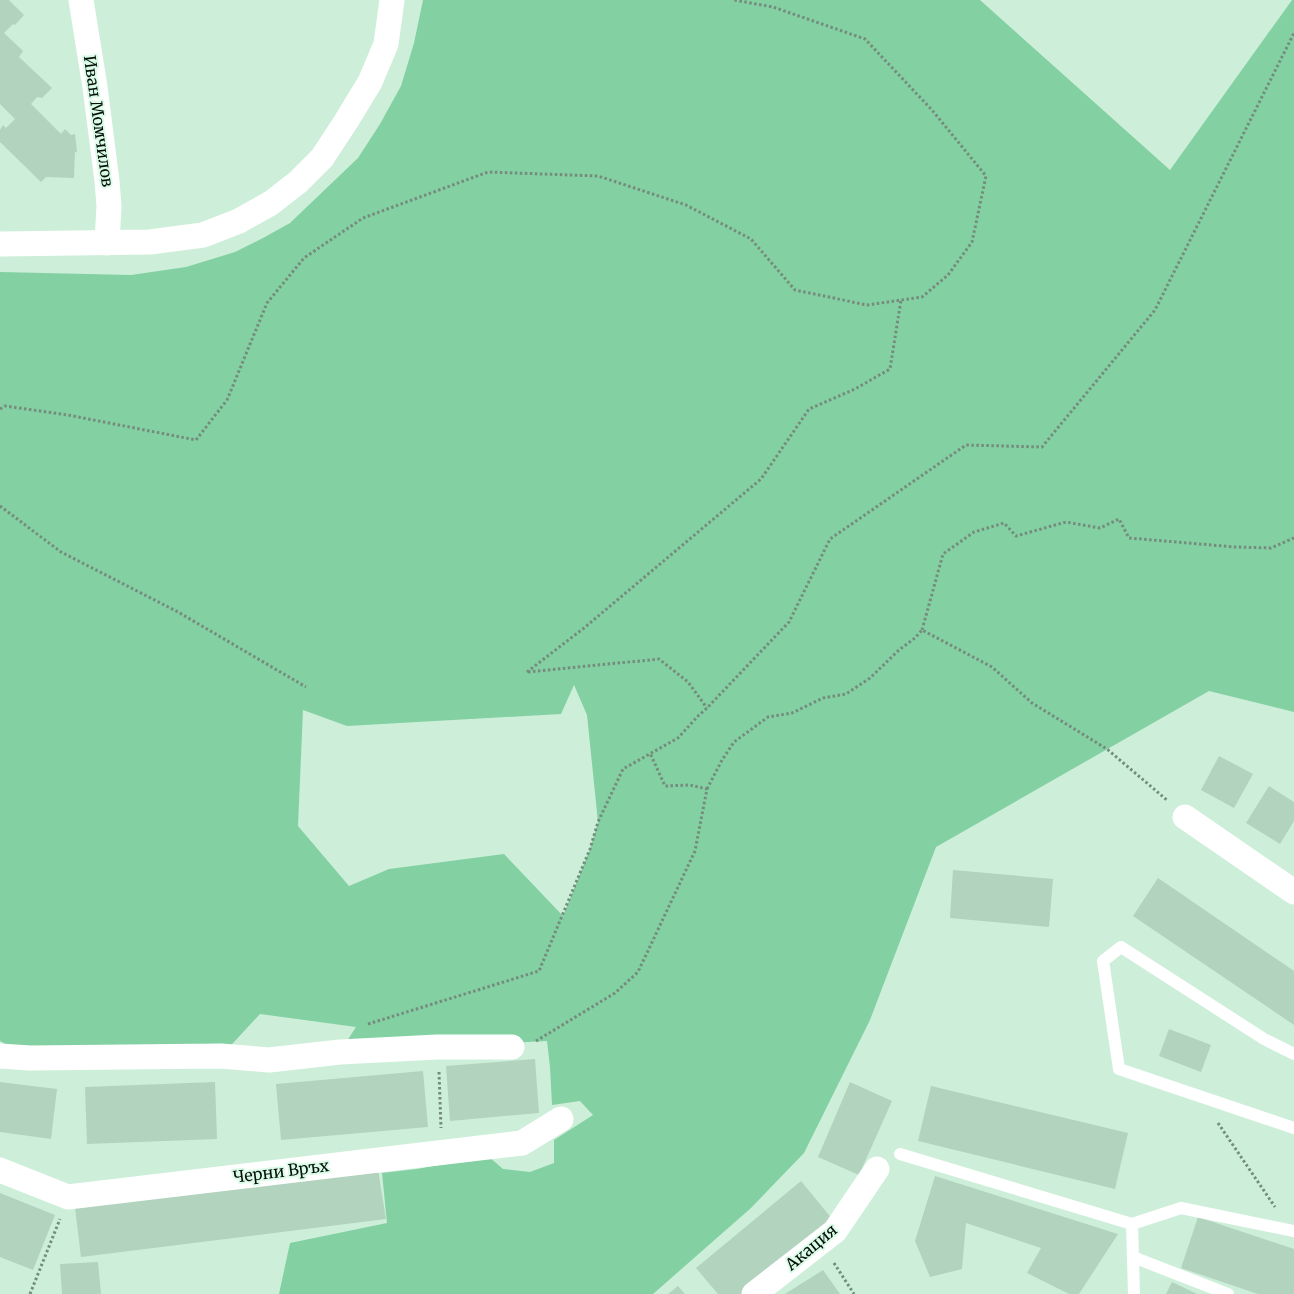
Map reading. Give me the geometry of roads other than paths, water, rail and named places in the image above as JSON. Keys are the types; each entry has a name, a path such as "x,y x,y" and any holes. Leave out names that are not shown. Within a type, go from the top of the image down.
{"street":[{"name":"Иван Момчилов","path":"81,0 95,86 107,181 109,206 106,243"},
{"path":"0,244 150,242 203,235 240,221 271,203 298,182 322,158 370,82 386,44 392,0"},
{"path":"1185,817 1294,892"},
{"path":"0,1044 30,1058"},
{"path":"0,1056 30,1058 221,1056 269,1060 340,1052 438,1047 512,1047"},
{"name":"Черни Връх","path":"0,1170 68,1197 522,1143 561,1119"},
{"name":"Акация","path":"754,1294 835,1231 877,1168"}],"lane":[{"path":"1294,1054 1264,1039 1121,947 1103,961 1119,1069 1294,1128"},
{"path":"900,1154 1132,1224 1181,1208 1292,1230"},
{"path":"1132,1224 1134,1294"},
{"path":"1133,1257 1228,1294"}]}
